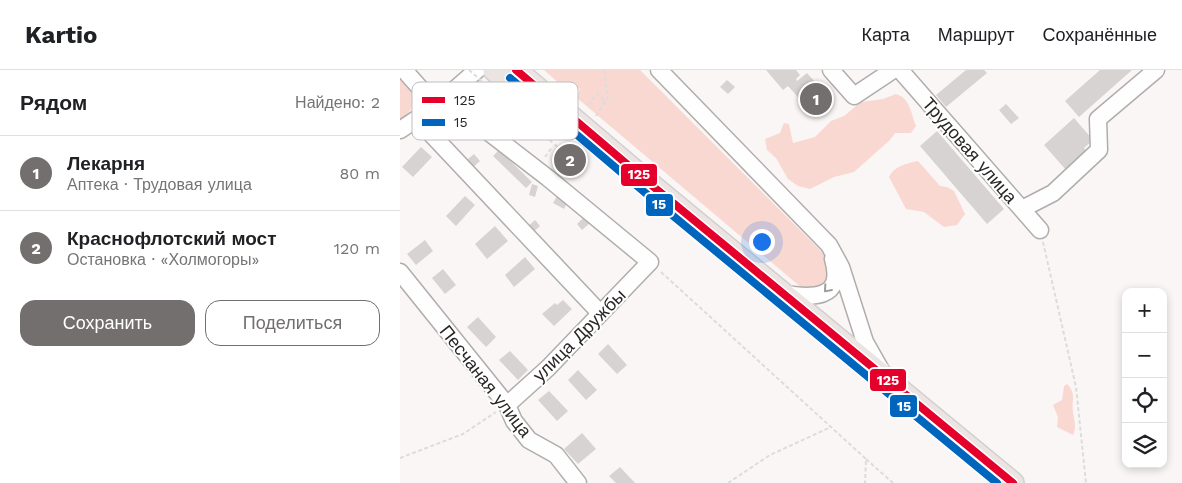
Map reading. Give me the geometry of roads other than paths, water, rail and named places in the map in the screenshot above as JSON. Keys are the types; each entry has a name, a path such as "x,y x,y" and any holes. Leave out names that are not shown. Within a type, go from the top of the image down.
{"main road":[{"path":"578,139 784,294 1012,483"},
{"path":"651,194 990,483"}],"street":[{"path":"404,70 415,82"},
{"path":"464,82 477,70"},
{"path":"659,70 829,245 841,267 865,342 886,378"},
{"path":"831,70 854,96 894,70"},
{"name":"Трудовая улица","path":"900,70 1040,230"},
{"path":"1022,209 1053,194 1099,150 1098,119 1156,70"},
{"path":"400,130 412,122"},
{"path":"437,140 600,313"},
{"name":"улица Дружбы","path":"499,140 650,262 548,368 507,406"},
{"path":"784,294 809,298 821,296 830,289 834,279 834,264 829,245"},
{"name":"Песчаная улица","path":"400,272 507,406 514,421 529,440 556,455 578,483"}],"place":[{"name":"Лекарня","path":"816,99"},
{"name":"Краснофлотский мост","path":"570,160"}]}
